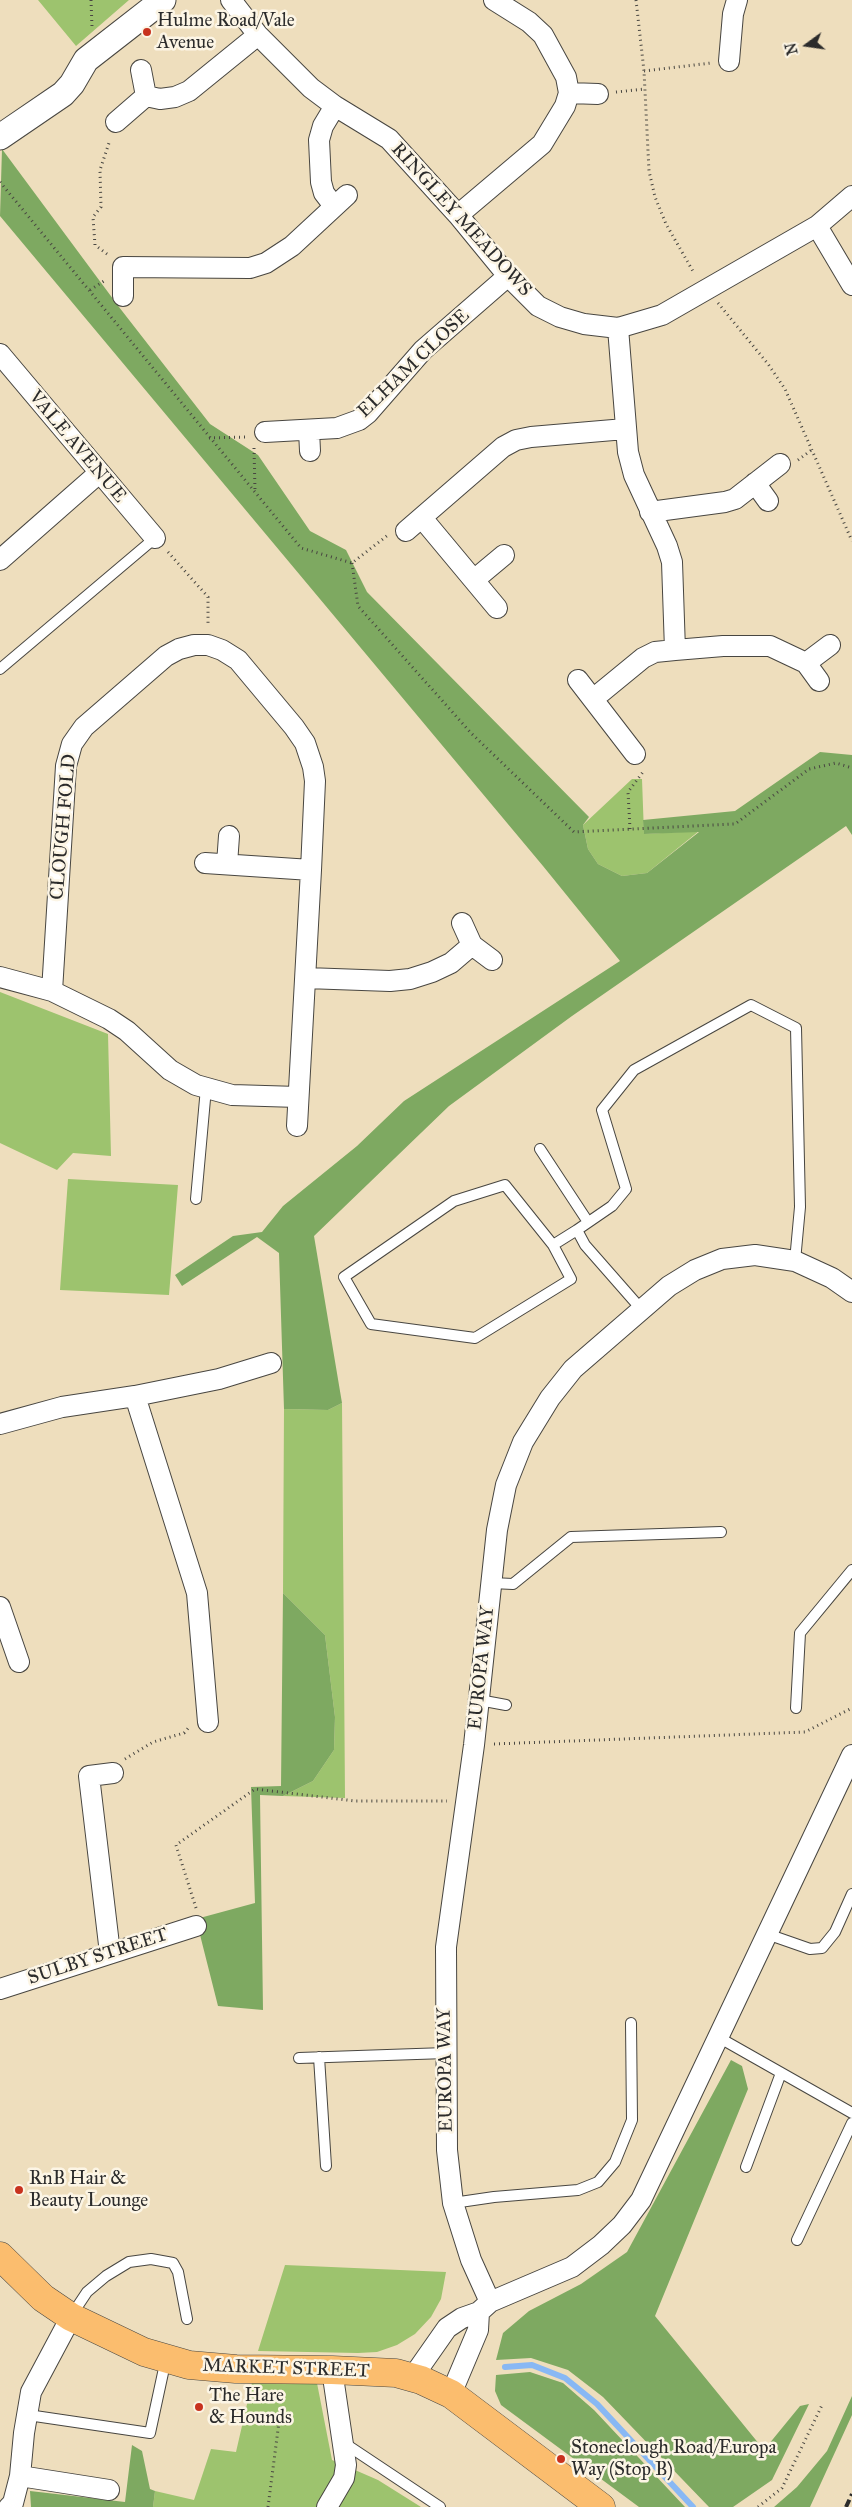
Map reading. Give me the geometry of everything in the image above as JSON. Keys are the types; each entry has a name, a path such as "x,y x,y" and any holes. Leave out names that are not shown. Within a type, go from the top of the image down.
{"main road":[{"name":"MARKET STREET","path":"0,2256 43,2298 71,2317 121,2342 189,2365 285,2371 332,2370 396,2373 412,2378 450,2394 601,2507"}],"street":[{"path":"0,137 63,94 72,84 86,60 163,0"},
{"name":"RINGLEY MEADOWS","path":"231,0 258,35 311,88 335,106 389,139 458,215 508,276 538,306 560,317 584,324 618,328 662,315 817,226 852,196"},
{"path":"458,215 542,144 565,106 569,93 566,77 543,35 529,22 494,0"},
{"path":"729,61 733,14 737,0"},
{"path":"146,96 160,99 175,97 190,91 258,35"},
{"path":"141,70 146,96"},
{"path":"569,93 598,94"},
{"path":"116,122 146,96"},
{"path":"123,296 123,267 250,268 266,263 292,246 341,200 324,193 321,182 319,140 323,126 335,106"},
{"path":"817,226 852,285"},
{"name":"ELHAM CLOSE","path":"260,435 347,426 368,413 423,350 508,276"},
{"path":"618,328 626,429 634,475 667,546 672,562 675,650"},
{"name":"VALE AVENUE","path":"0,354 98,474 155,538"},
{"path":"406,532 503,447 516,440 626,429"},
{"path":"309,430 310,451"},
{"path":"650,512 725,502 736,498 780,464"},
{"path":"0,560 98,474"},
{"path":"755,483 768,501"},
{"path":"422,518 497,608"},
{"path":"474,580 504,555"},
{"path":"208,645 222,650 238,660 305,742 313,767 315,781 297,1126"},
{"name":"CLOUGH FOLD","path":"52,991 66,766 72,744 84,727 166,656 178,649 208,645"},
{"path":"806,662 830,645"},
{"path":"593,699 643,658 655,652 723,646 770,646 806,662 820,681"},
{"path":"578,680 635,754"},
{"path":"227,864 229,836"},
{"path":"205,863 311,870"},
{"path":"462,923 472,945 492,960"},
{"path":"306,978 390,981 410,979 432,972 451,962 472,945"},
{"path":"0,977 52,991 121,1027 170,1070 196,1085 232,1095 298,1098"},
{"name":"EUROPA WAY","path":"485,2307 453,2203 447,2150 446,1947 474,1745 497,1530 506,1485 523,1442 550,1398 573,1369 669,1286 695,1270 722,1259 755,1255 795,1261 832,1278 852,1292"},
{"path":"0,1424 62,1407 135,1396 219,1379 271,1363"},
{"path":"135,1396 197,1594 207,1722"},
{"path":"2,1620 19,1662"},
{"path":"412,2378 447,2328 485,2307 572,2267 601,2245 622,2225 641,2200 852,1755"},
{"path":"110,1953 89,1776 112,1773"},
{"name":"SULBY STREET","path":"0,1989 196,1926"},
{"path":"450,2394 478,2330 485,2307"},
{"path":"9,2507 13,2503 20,2476 32,2392 71,2317"},
{"path":"327,2507 344,2478 346,2465 332,2370"},
{"path":"20,2476 109,2490"}],"lane":[{"path":"0,669 155,538"},
{"path":"553,1245 612,1206 626,1189 602,1110 634,1070 750,1005 796,1028 800,1207 795,1261"},
{"path":"196,1199 206,1088"},
{"path":"540,1149 588,1222"},
{"path":"505,1185 553,1245 571,1280 476,1338 371,1324 344,1277 454,1201 505,1185"},
{"path":"578,1230 585,1245 642,1310"},
{"path":"492,1583 513,1584 571,1537 721,1532"},
{"path":"796,1708 800,1633 852,1570"},
{"path":"479,1700 506,1704"},
{"path":"767,1934 810,1949 822,1948 836,1932 852,1894"},
{"path":"453,2203 494,2197 578,2190 598,2182 615,2162 632,2120 631,2023"},
{"path":"718,2037 852,2114"},
{"path":"299,2058 446,2053"},
{"path":"319,2057 326,2166"},
{"path":"746,2167 781,2073"},
{"path":"797,2240 852,2123"},
{"path":"71,2317 87,2292 106,2276 129,2262 151,2259 173,2263 178,2272 187,2319"},
{"path":"28,2415 150,2433 166,2358"},
{"path":"344,2443 440,2507"}],"path":[{"path":"636,0 644,71 650,171 656,197 679,248 692,271 768,364 785,389 852,541"},
{"path":"644,71 729,61"},
{"path":"598,94 645,90"},
{"path":"116,122 100,170 101,208 93,217 96,245 123,267"},
{"path":"0,182 208,438 301,548 352,562"},
{"path":"208,438 260,435 255,493"},
{"path":"352,562 392,532 406,532"},
{"path":"155,538 208,597 208,645"},
{"path":"352,562 358,606 471,734 574,832 735,824 809,769 836,763 852,768"},
{"path":"630,829 628,792 643,772 635,754"},
{"path":"474,1745 805,1732 852,1708"},
{"path":"112,1773 116,1764 153,1742 184,1733 207,1722"},
{"path":"196,1926 197,1914 176,1845 255,1789 355,1801 466,1801"},
{"path":"268,2507 285,2371"},
{"path":"758,2507 782,2488 822,2405"}],"green space":[{"path":"38,0 129,0 76,46"},
{"path":"2,149 119,307 210,424 258,455 310,531 346,550 367,592 589,817 583,825 588,849 598,864 622,876 647,873 699,832 644,834 643,820 735,811 820,752 852,755 852,835 846,826 572,1016 449,1106 314,1236 342,1403 328,1410 284,1409 279,1253 257,1237 182,1286 175,1275 233,1236 262,1232 283,1206 357,1146 404,1101 620,961 543,866 0,216"},
{"path":"632,779 642,779 644,834 699,831 647,873 622,876 598,864 588,849 583,825"},
{"path":"0,992 108,1034 111,1156 73,1153 57,1170 0,1143"},
{"path":"68,1179 178,1185 169,1295 60,1290"},
{"path":"342,1403 345,1798 283,1796 313,1781 334,1750 335,1717 325,1635 283,1593 284,1409 328,1410"},
{"path":"283,1593 325,1635 335,1717 334,1750 313,1781 283,1796 260,1795 263,2010 218,2006 196,1919 255,1903 251,1787 281,1786"},
{"path":"731,2060 742,2066 748,2089 655,2316 764,2450 800,2406 809,2404 772,2480 733,2507 709,2507 603,2397 568,2370 531,2358 496,2360 503,2333 529,2311 581,2284 627,2252"},
{"path":"285,2265 446,2272 441,2299 431,2317 415,2334 397,2345 377,2352 358,2353 258,2351"},
{"path":"530,2372 563,2383 594,2410 685,2507 639,2507 501,2405 495,2391 496,2375"},
{"path":"253,2378 316,2378 332,2460 378,2480 421,2507 153,2507 155,2491 194,2500 211,2449 236,2452"},
{"path":"852,2396 852,2415 810,2507 774,2507 797,2487 827,2451"},
{"path":"132,2445 142,2451 150,2489 155,2491 153,2507 31,2507 30,2491 125,2502"}],"waterway":[{"path":"505,2367 532,2365 565,2378 597,2404 693,2507"}],"railway":[{"path":"846,2507 852,2494"}],"place":[{"name":"Hulme Road/Vale Avenue","path":"147,32"},
{"name":"RnB Hair & Beauty Lounge","path":"19,2190"},
{"name":"The Hare & Hounds","path":"199,2407"},
{"name":"Stoneclough Road/Europa Way (Stop B)","path":"561,2459"}]}
